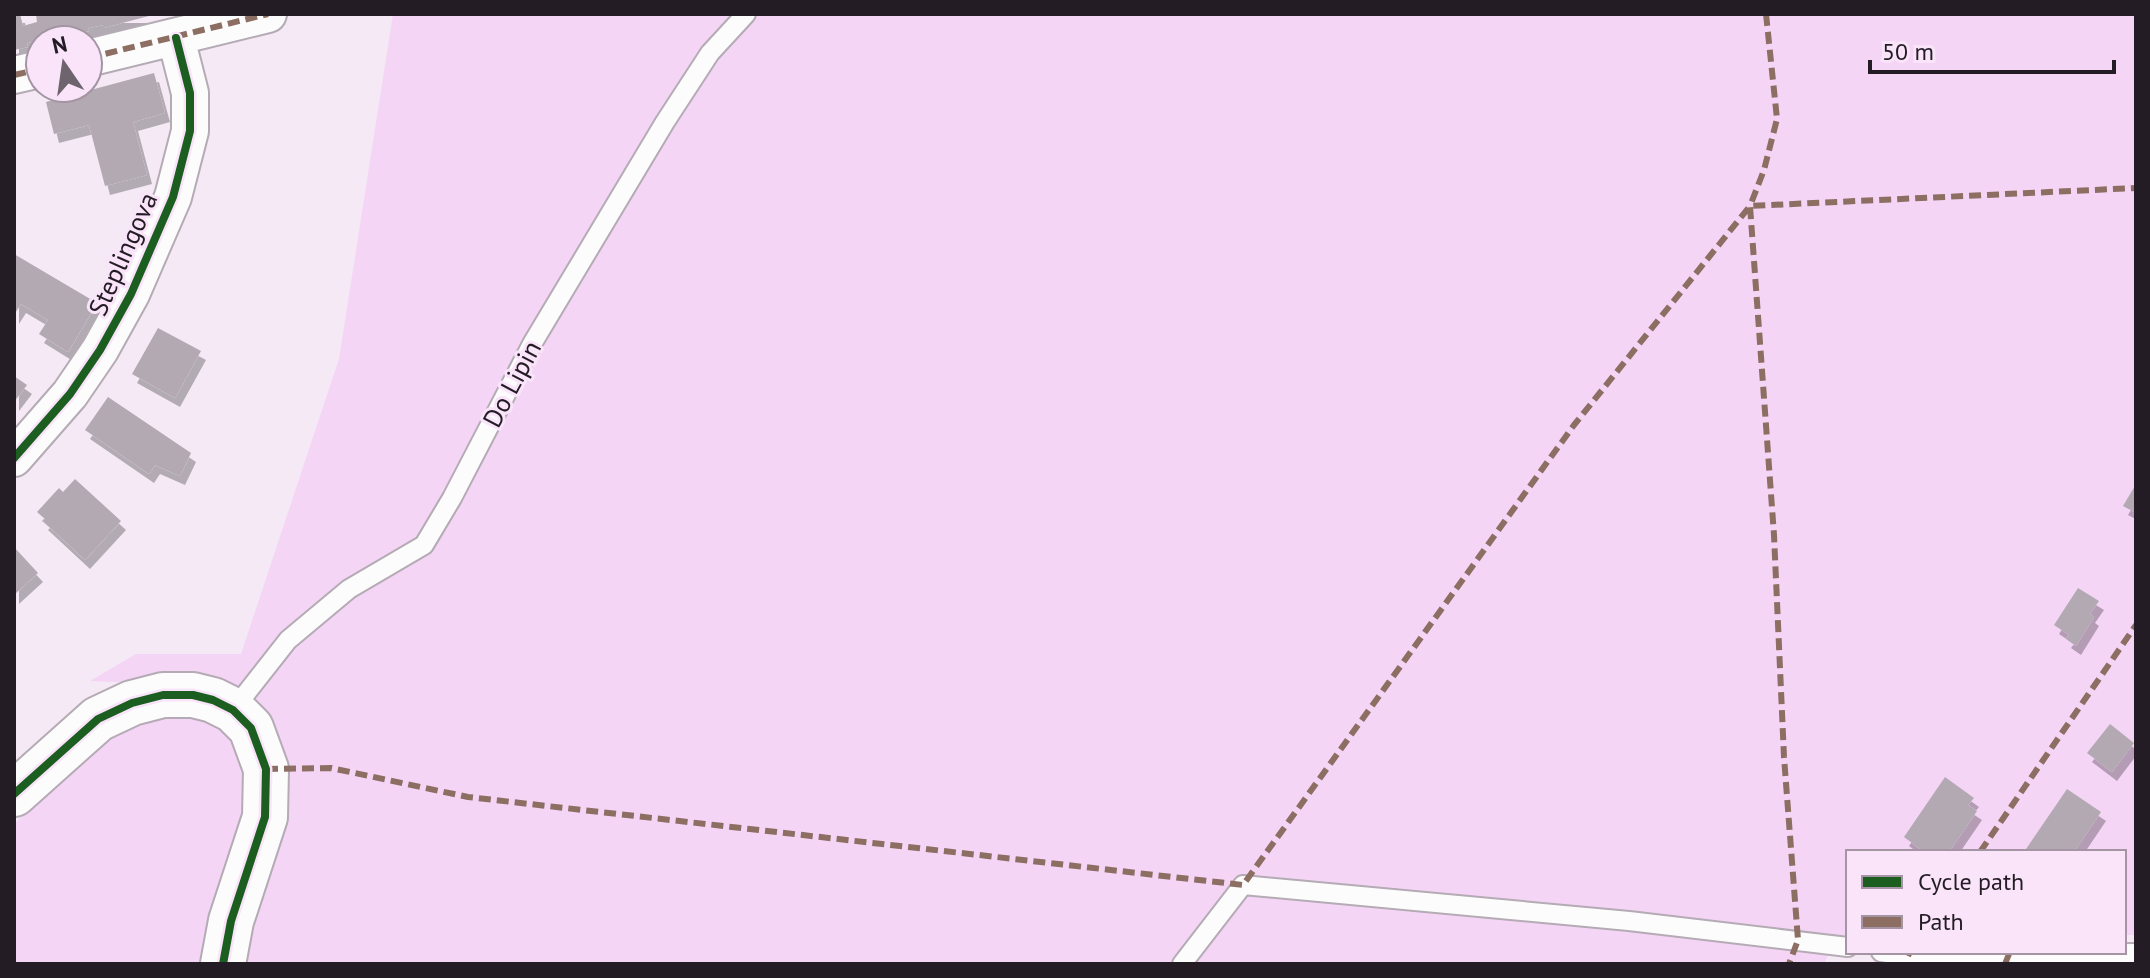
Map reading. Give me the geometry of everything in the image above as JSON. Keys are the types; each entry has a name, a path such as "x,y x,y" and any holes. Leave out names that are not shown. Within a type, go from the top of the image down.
{"street":[{"path":"104,54 268,14"},
{"name":"Steplingova","path":"14,458 70,394 100,350 131,294 173,197 190,131 190,93 176,38"},
{"path":"14,794 98,719 132,703 163,695 193,695 233,710 251,728 266,769 265,817 231,921 223,964"}],"lane":[{"name":"Do Lipin","path":"233,710 288,640 349,589 424,545 452,498 532,344 665,122 710,53 746,14"},
{"path":"1182,964 1243,885 1629,921 1846,947"},
{"path":"1894,954 2060,954"}],"shaded area":[{"path":"393,14 2136,14 2136,935 2126,935 2126,850 1846,850 1846,939 1836,939 1824,964 245,964 287,820 287,771 277,732 267,715 239,689 199,674 180,672 122,682 90,681 136,654 241,654 339,359"},
{"path":"165,717 198,720 217,728 231,742 242,773 241,814 210,915 201,964 14,964 14,824 110,737 140,723"}],"building":[{"path":"14,14 20,14 24,26 24,48 14,50"},
{"path":"36,14 149,16 104,28 104,24 30,24 37,22"},
{"path":"154,73 165,113 133,122 147,175 105,186 89,125 54,134 46,104 104,104 104,86"},
{"path":"14,254 97,303 68,352 39,334 48,320 21,304 14,315"},
{"path":"158,328 201,351 175,398 132,374"},
{"path":"14,376 27,385 14,402"},
{"path":"108,397 191,453 180,476 155,465 149,474 85,430"},
{"path":"75,479 121,521 85,560 37,512 59,488 63,492"},
{"path":"2136,484 2136,513 2123,506"},
{"path":"14,547 38,573 14,595"},
{"path":"2078,588 2099,601 2090,614 2094,617 2076,646 2066,639 2069,635 2054,625"},
{"path":"2110,724 2134,743 2112,772 2087,753"},
{"path":"1945,777 1974,798 1968,805 1977,811 1950,850 1921,850 1904,837"},
{"path":"2067,789 2101,812 2075,850 2025,850"}],"marked path":[{"path":"104,54 268,14"},
{"path":"1766,14 1777,119 1764,170 1750,206 1774,535 1784,757 1798,940 1789,964"},
{"path":"14,75 24,73"},
{"path":"266,769 331,768 468,797 1243,885 1574,425 1750,206 2136,188"},
{"path":"1981,850 2136,625"},
{"path":"2005,964 2009,954"}],"cycle path":[{"path":"14,458 70,394 100,350 131,294 173,197 190,131 190,93 176,38"},
{"path":"14,794 98,719 132,703 163,695 193,695 233,710 251,728 266,769 265,817 231,921 223,964"}]}
